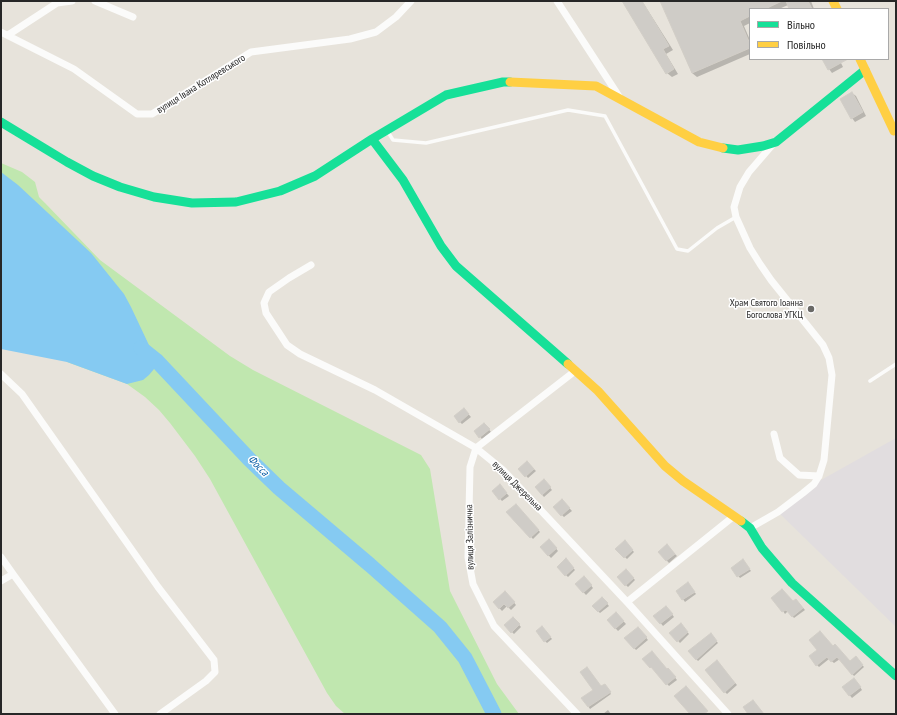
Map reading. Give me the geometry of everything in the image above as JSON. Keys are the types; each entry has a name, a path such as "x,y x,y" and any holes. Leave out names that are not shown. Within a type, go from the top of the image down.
{"street":[{"path":"4,34 57,3 72,1"},
{"path":"95,1 133,18"},
{"name":"вулиця Івана Котляревського","path":"4,34 74,69 137,114 152,114 251,52 350,40 376,32 396,17 411,1"},
{"path":"557,1 620,99"},
{"path":"860,60 895,132"},
{"path":"750,528 778,512 814,484 819,476 824,460 832,375 829,358 823,345 771,280 757,259 743,235 736,218 734,207 740,187 749,172 776,142 865,70"},
{"path":"1,122 67,162 107,182 154,197 192,203 236,202 280,191 315,176 372,139 446,96 503,82 596,86 699,142 712,146 738,150 763,146 776,142"},
{"path":"372,139 403,180 441,246 456,266 607,400 669,470 750,528 766,553 792,583 896,676"},
{"name":"вулиця Джерельна","path":"311,265 269,292 264,303 266,313 286,345 300,354 375,390 476,448 509,475 627,602 728,714"},
{"path":"476,448 575,371"},
{"path":"1,374 22,394 158,587 214,660 215,672 206,681 160,714"},
{"path":"774,434 780,458 799,475 819,476"},
{"name":"вулиця Залізнична","path":"476,448 470,468 468,557 473,584 498,632 577,714"},
{"path":"627,602 734,516"},
{"path":"1,557 115,714"},
{"path":"1,581 13,574"}],"lane":[{"path":"387,131 393,140 426,143 568,110 604,116 677,249 688,251 717,228 736,218"},
{"path":"870,381 896,364"}],"shaded area":[{"path":"896,438 896,627 778,512 814,484"}],"green space":[{"path":"1,163 22,172 35,182 39,197 100,260 230,356 253,370 421,455 430,469 450,591 497,684 519,714 345,714 336,706 327,693 210,479 170,423 145,397 127,384 67,362 1,196"}],"water":[{"path":"1,172 18,185 91,253 124,294 156,360 154,369 143,380 127,384 67,362 1,349"}],"building":[{"path":"622,1 642,1 669,46 663,49 674,69 666,74"},
{"path":"660,1 782,1 767,8 749,8 749,16 740,21 749,42 749,48 692,73"},
{"path":"786,1 808,1 812,8 789,8"},
{"path":"823,60 846,60 828,70"},
{"path":"852,92 863,112 851,119 840,99"},
{"path":"464,408 469,414 459,423 454,416"},
{"path":"484,423 490,429 479,438 474,431"},
{"path":"527,461 534,469 525,477 518,469"},
{"path":"544,479 551,487 542,495 535,487"},
{"path":"500,484 507,493 499,500 492,491"},
{"path":"562,499 570,508 561,516 553,507"},
{"path":"516,504 539,530 530,538 506,512"},
{"path":"549,539 557,548 548,556 540,547"},
{"path":"625,540 633,550 624,558 615,549"},
{"path":"667,544 675,554 666,561 658,552"},
{"path":"566,558 574,568 565,576 557,567"},
{"path":"743,559 750,569 737,577 731,568"},
{"path":"626,569 634,578 625,586 617,577"},
{"path":"584,576 592,585 583,593 575,584"},
{"path":"688,582 695,592 682,600 676,591"},
{"path":"782,589 793,601 796,599 803,608 792,617 786,610 782,612 771,598"},
{"path":"505,591 515,602 508,608 504,604 499,609 493,602"},
{"path":"602,597 608,603 598,612 592,606"},
{"path":"666,606 673,614 660,624 653,616"},
{"path":"616,612 624,621 615,629 607,620"},
{"path":"513,617 520,624 511,633 504,625"},
{"path":"681,623 688,632 677,642 669,633"},
{"path":"542,626 551,637 544,642 536,631"},
{"path":"638,627 647,637 634,649 624,638"},
{"path":"820,631 833,646 835,644 850,661 856,656 863,665 852,675 837,657 831,662 827,657 816,666 809,656 817,650 809,640"},
{"path":"711,633 717,641 696,660 688,651"},
{"path":"652,651 676,677 666,685 642,659"},
{"path":"717,660 735,683 724,693 705,670"},
{"path":"587,667 601,686 605,684 611,692 588,707 581,698 593,690 580,672"},
{"path":"854,678 861,687 849,696 842,687"},
{"path":"686,686 708,711 704,714 690,714 674,696"},
{"path":"753,700 764,714 748,714 743,707"}],"waterway":[{"name":"Фосса","path":"141,348 156,360 249,459 279,488 440,627 465,658 494,714"}],"traffic: fast":[{"path":"723,148 738,150 763,146 776,142 865,70"},
{"path":"1,122 67,162 93,176 120,187 154,197 192,203 236,202 280,191 315,176 372,139 446,95 503,82 510,82"},
{"path":"372,139 403,180 441,246 456,266 568,364"},
{"path":"741,521 750,528 762,548 792,583 896,676"}],"traffic: slow":[{"path":"833,1 836,8"},
{"path":"860,60 894,131 896,130"},
{"path":"510,82 596,86 699,142 723,148"},
{"path":"568,364 598,391 665,466 683,481 741,521"}],"place":[{"name":"Храм Святого Іоанна Богослова УГКЦ","path":"811,309"}]}
